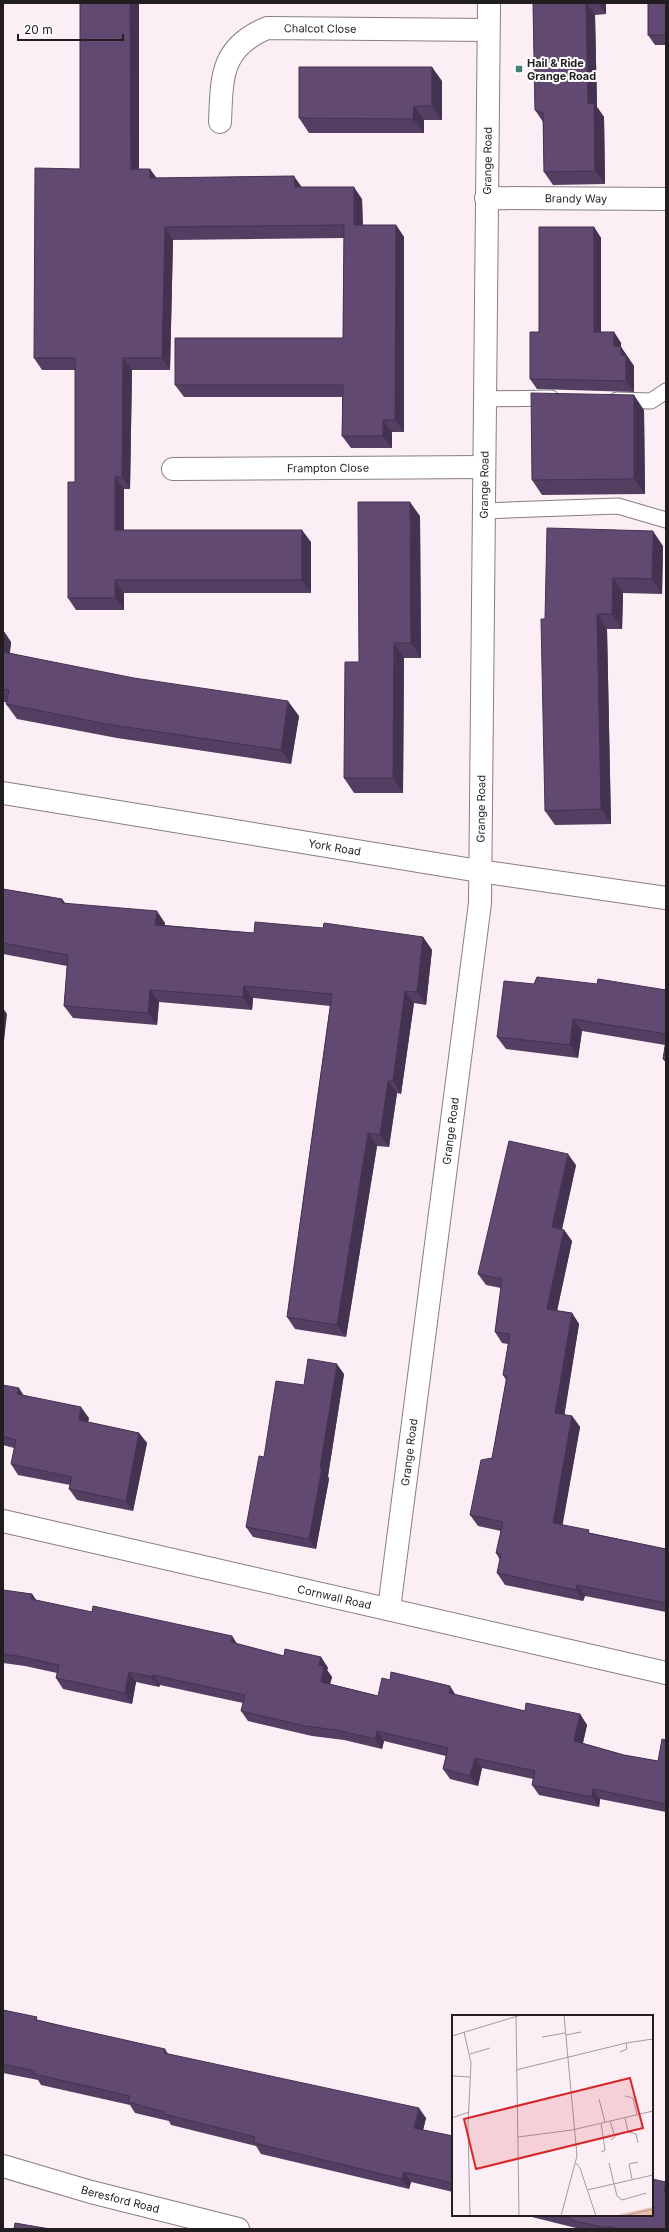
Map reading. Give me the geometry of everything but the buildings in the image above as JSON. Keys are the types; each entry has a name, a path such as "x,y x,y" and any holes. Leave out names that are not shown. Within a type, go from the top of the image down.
{"street":[{"name":"Grange Road","path":"389,1609 480,903 479,871 489,3"},
{"name":"Chalcot Close","path":"220,122 222,78 227,62 239,45 254,34 267,28 488,30"},
{"name":"Brandy Way","path":"486,198 666,199"},
{"name":"Frampton Close","path":"173,469 484,466"},
{"name":"York Road","path":"3,793 479,871 666,898"},
{"name":"Cornwall Road","path":"3,1521 666,1673"},
{"name":"Beresford Road","path":"3,2166 91,2192 238,2229"}],"lane":[{"path":"605,399 651,401 666,391"},
{"path":"484,399 567,398"},
{"path":"483,511 618,506 666,520"}],"place":[{"name":"Hail & Ride Grange Road","path":"519,69"}]}
